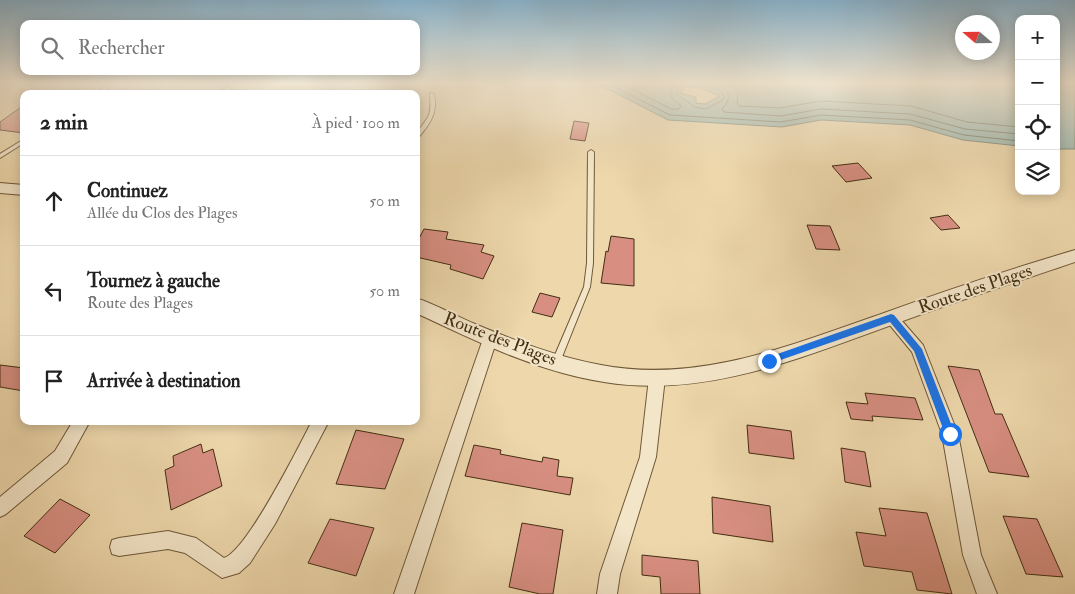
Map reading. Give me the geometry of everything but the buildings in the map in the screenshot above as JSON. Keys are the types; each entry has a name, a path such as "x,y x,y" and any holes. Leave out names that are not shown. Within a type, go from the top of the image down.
{"street":[{"path":"0,188 20,190"},
{"name":"Route des Plages","path":"420,307 490,339 556,362 604,374 657,378 715,373 769,361 1075,256"},
{"path":"891,318 918,349 950,434 972,555 987,594"},
{"path":"404,594 490,339"},
{"path":"607,594 610,574 648,457 657,378"},
{"path":"0,508 61,457 80,425"},
{"path":"119,547 168,540 189,545 222,568 232,566 243,556 268,518 319,425"}],"lane":[{"path":"420,132 434,111"},
{"path":"0,156 20,144"},
{"path":"556,362 587,287 590,263 591,152"}],"water":[{"path":"650,111 1015,111 1015,146 963,140 910,125 821,120 782,127 668,120"},
{"path":"1060,111 1075,111 1075,149 1060,149"}],"route":[{"path":"769,361 891,318 918,349 950,434"}]}
